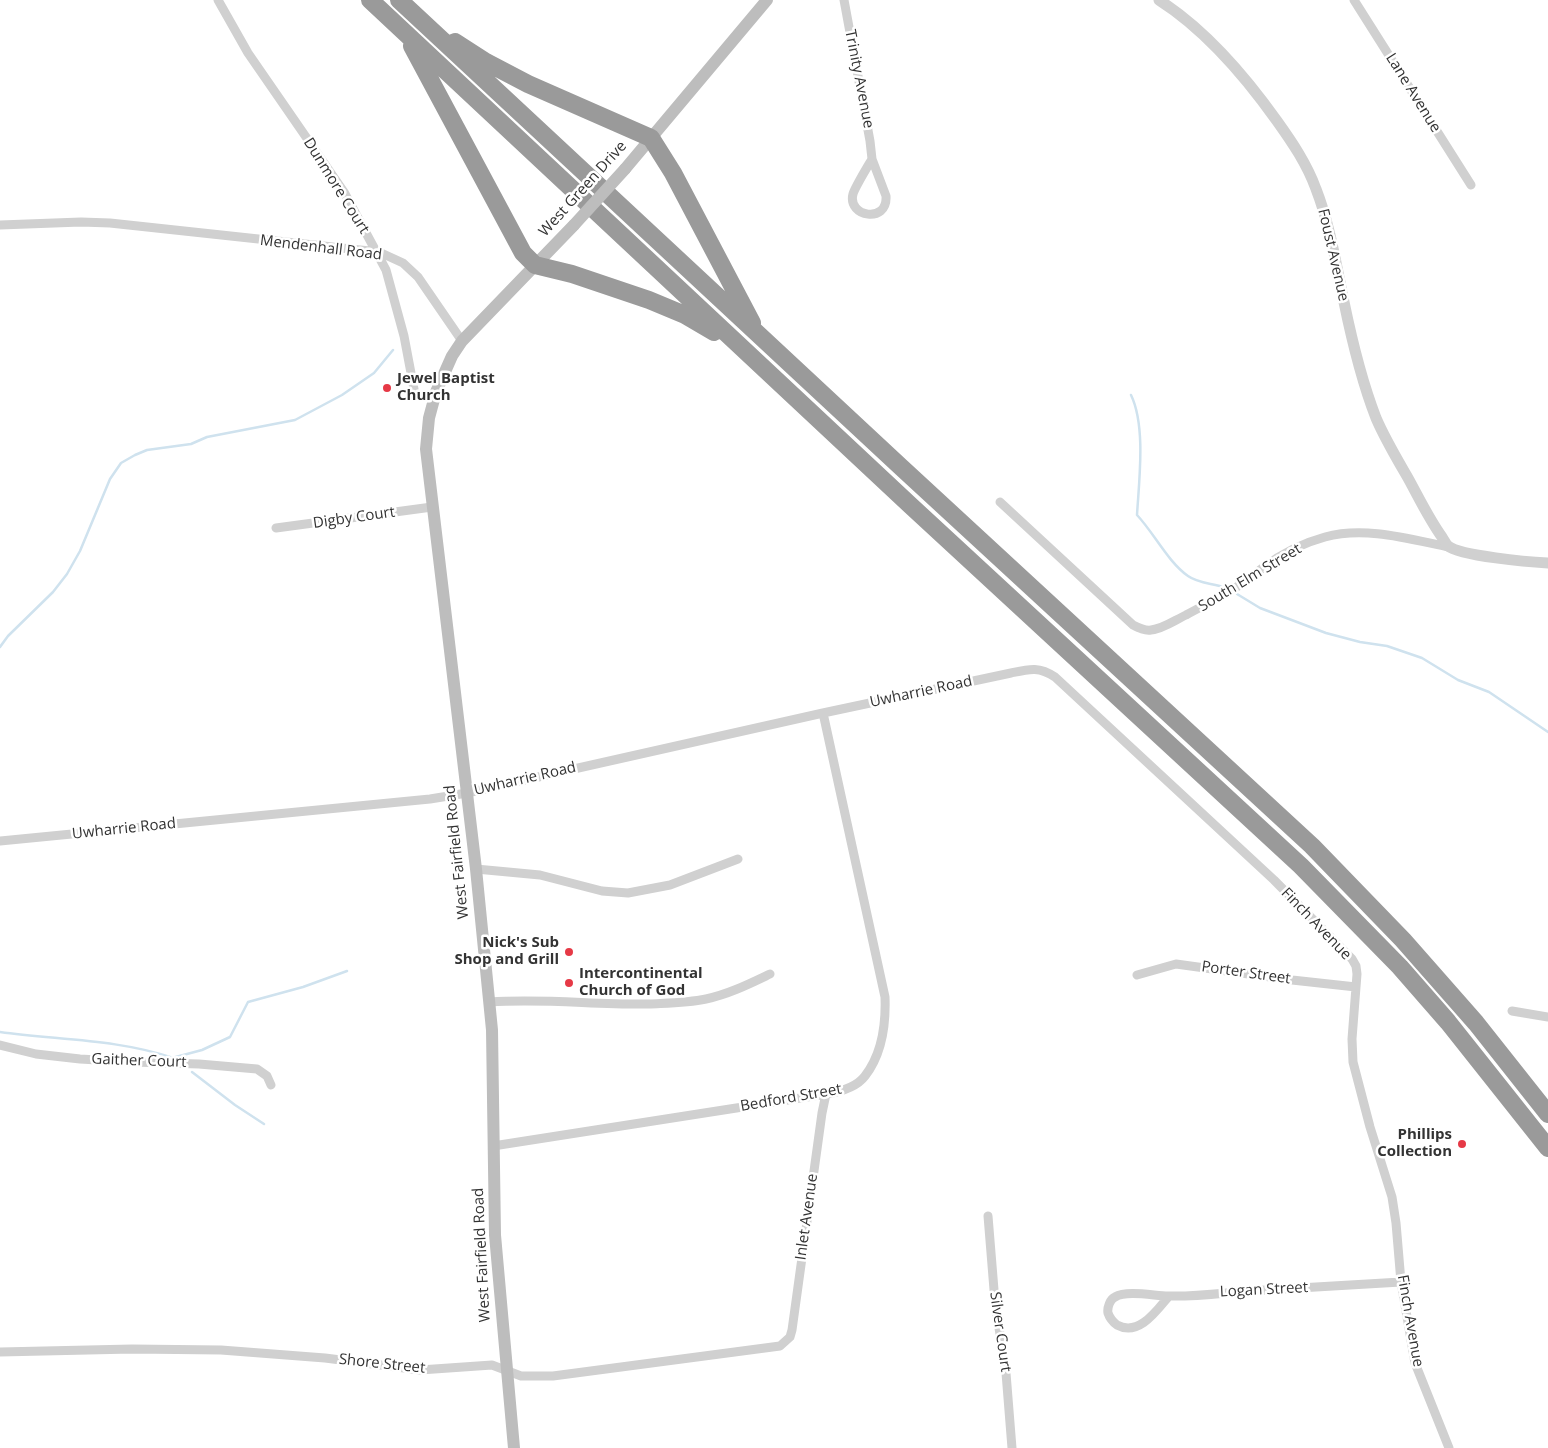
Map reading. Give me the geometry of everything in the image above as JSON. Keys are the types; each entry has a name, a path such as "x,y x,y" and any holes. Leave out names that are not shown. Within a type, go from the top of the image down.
{"highway":[{"path":"370,0 1300,866 1380,946 1436,1008 1548,1148"},
{"path":"399,0 1312,846 1403,940 1476,1023 1548,1114"},
{"path":"415,15 486,62 528,84 651,138 673,173 758,334"},
{"path":"404,32 523,253 535,265 572,274 649,300 684,315 740,346"}],"main road":[{"name":"West Green Drive","path":"432,404 441,377 462,341 572,227 625,168 767,0"},
{"name":"West Fairfield Road","path":"432,404 426,449 490,1002 495,1235 514,1448"}],"street":[{"name":"Dunmore Court","path":"218,0 248,53 344,192 386,270 404,336 414,389"},
{"name":"Trinity Avenue","path":"844,0 872,159 885,190 887,201 883,210 870,215 861,213 854,204 853,199 872,159"},
{"name":"Foust Avenue","path":"1159,0 1193,25 1242,76 1288,136 1307,169 1324,210 1352,336 1376,419 1432,522 1449,547"},
{"name":"Lane Avenue","path":"1354,0 1471,185"},
{"name":"Mendenhall Road","path":"0,225 81,222 110,223 376,252 402,263 418,277 462,341"},
{"name":"South Elm Street","path":"1000,502 1134,625 1140,629 1147,630 1159,628 1220,598 1247,581 1278,557 1324,537 1361,532 1449,547 1467,554 1548,563"},
{"name":"Digby Court","path":"276,528 432,507"},
{"name":"Uwharrie Road","path":"0,841 430,799 1010,673 1032,669 1043,670"},
{"name":"Finch Avenue","path":"1043,670 1055,677 1274,880 1352,959 1356,966 1352,1039 1353,1062 1392,1197 1400,1254 1401,1282 1415,1363 1449,1448"},
{"name":"Bedford Street","path":"493,1146 826,1094 846,1089 864,1077 874,1060 880,1043 886,1008 884,989 823,713"},
{"path":"476,869 540,875 602,891 628,893 670,885 738,859"},
{"name":"Porter Street","path":"1137,975 1176,964 1356,987"},
{"path":"490,1002 554,1000 619,1004 678,1003 706,999 739,989 770,974"},
{"path":"1512,1011 1548,1017"},
{"name":"Gaither Court","path":"0,1046 36,1054 80,1059 199,1064 257,1069 267,1076 271,1084"},
{"name":"Inlet Avenue","path":"788,1340 792,1330 826,1094"},
{"name":"Silver Court","path":"988,1216 995,1302 1006,1373 1012,1448"},
{"name":"Logan Street","path":"1169,1296 1148,1320 1140,1325 1119,1326 1112,1321 1108,1310 1113,1298 1128,1294 1169,1296 1401,1282"},
{"name":"Shore Street","path":"0,1352 132,1349 221,1350 325,1358 420,1370 492,1365 521,1376 553,1376 774,1348 788,1340"}],"waterway":[{"path":"0,647 8,636 53,592 67,574 80,551 110,479 121,463 147,450 191,444 207,437 295,420 342,395 374,373 393,350"},
{"path":"1131,395 1139,422 1140,438 1137,515 1174,563 1188,576 1197,581 1226,588"},
{"path":"1237,594 1260,608 1326,633 1360,642 1387,646 1422,658 1458,680 1489,692 1548,732"},
{"path":"172,1058 202,1050 230,1037 248,1002 303,987 347,971"},
{"path":"0,1032 131,1047 173,1058"},
{"path":"192,1072 235,1105 264,1124"}],"place":[{"name":"Jewel Baptist Church","path":"387,388"},
{"name":"Nick's Sub Shop and Grill","path":"569,952"},
{"name":"Intercontinental Church of God","path":"569,983"},
{"name":"Phillips Collection","path":"1462,1144"}]}
